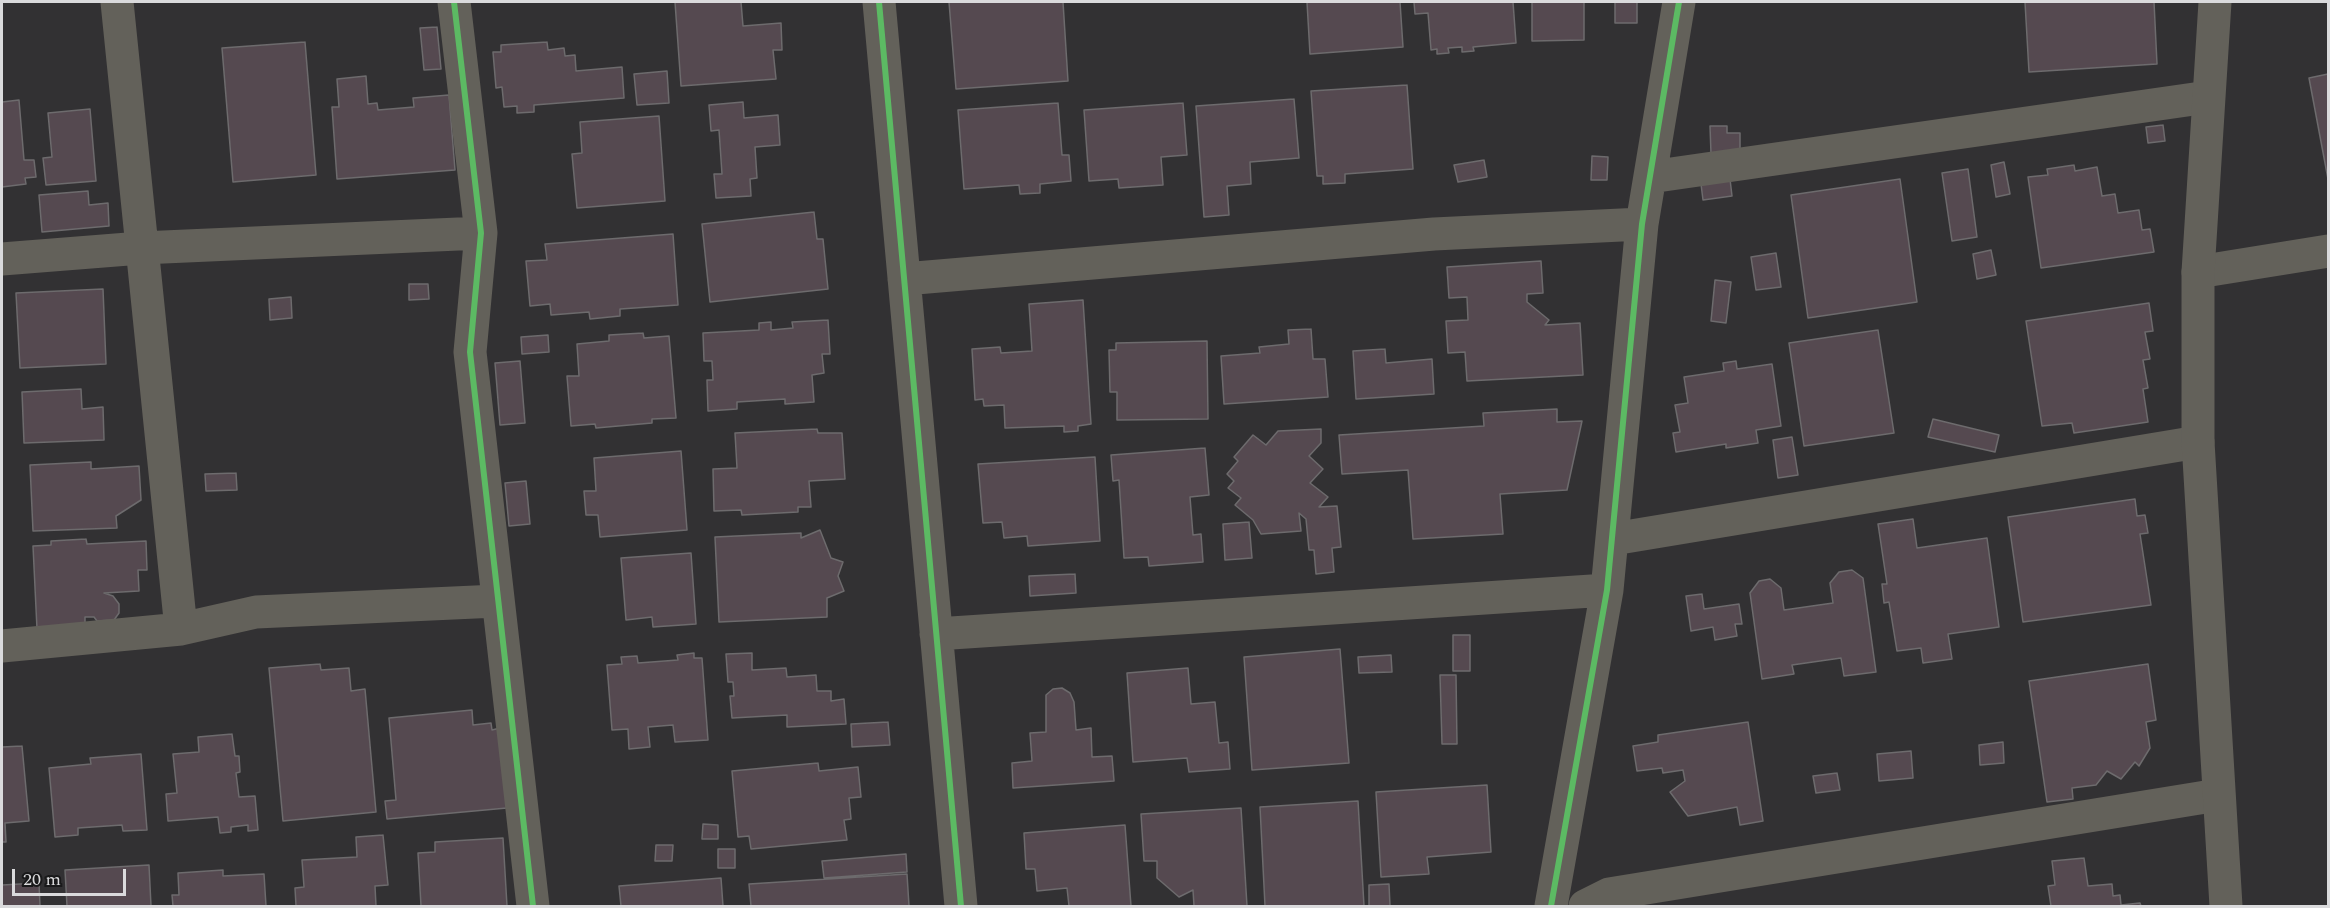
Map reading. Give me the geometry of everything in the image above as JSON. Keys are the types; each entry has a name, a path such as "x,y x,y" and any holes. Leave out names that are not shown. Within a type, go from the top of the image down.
{"street":[{"path":"117,2 181,629"},
{"path":"454,2 480,233 470,352 533,906"},
{"path":"879,2 961,906"},
{"path":"1551,906 1608,590 1642,224 1678,2"},
{"path":"2215,2 2198,272 2198,442 2217,795 2226,906"},
{"path":"1650,177 2208,96"},
{"path":"904,279 1434,234 1642,224"},
{"path":"2,259 141,248 480,233"},
{"path":"2198,272 2328,251"},
{"path":"1613,539 2198,442"},
{"path":"936,634 1608,590"},
{"path":"2,646 181,629 256,612 497,602"},
{"path":"1585,906 1609,894 2217,795"}],"building":[{"path":"675,2 741,2 743,26 781,23 782,50 773,50 776,79 681,86"},
{"path":"949,2 1063,2 1068,81 956,89"},
{"path":"1307,2 1400,2 1403,47 1310,54"},
{"path":"1414,2 1513,2 1516,43 1473,47 1474,51 1462,52 1462,47 1448,48 1449,53 1437,54 1437,49 1431,50 1428,13 1415,14"},
{"path":"1532,2 1584,2 1584,40 1532,41"},
{"path":"1615,2 1637,2 1637,23 1615,23"},
{"path":"2025,2 2154,2 2157,64 2029,72"},
{"path":"437,27 441,69 424,70 420,28"},
{"path":"305,42 316,175 233,182 222,48"},
{"path":"547,42 548,50 564,48 565,56 575,55 576,71 622,67 624,98 534,105 534,112 517,113 517,106 504,107 502,87 496,88 493,52 501,52 501,45"},
{"path":"667,71 669,103 637,105 634,74"},
{"path":"2328,74 2328,179 2309,78"},
{"path":"366,76 368,104 377,103 378,110 414,107 413,98 449,95 455,170 337,179 332,107 339,107 337,79"},
{"path":"1407,85 1413,169 1345,174 1345,183 1323,184 1323,176 1317,176 1311,91"},
{"path":"1294,99 1299,158 1250,162 1251,184 1227,186 1229,215 1204,217 1196,106"},
{"path":"19,100 24,160 34,160 36,177 25,178 26,184 2,187 2,102"},
{"path":"743,102 744,118 778,115 780,145 755,147 757,178 750,179 751,196 716,198 714,174 722,174 719,130 711,131 709,105"},
{"path":"1058,103 1062,155 1069,155 1071,181 1040,184 1040,193 1020,194 1019,185 964,189 958,110"},
{"path":"1183,103 1187,155 1161,157 1163,185 1119,188 1118,179 1089,181 1084,110"},
{"path":"90,109 96,181 46,185 43,158 52,157 48,113"},
{"path":"659,116 665,201 577,208 572,154 582,153 580,122"},
{"path":"2163,125 2165,141 2148,143 2146,127"},
{"path":"1710,126 1727,126 1727,133 1740,133 1740,155 1711,154"},
{"path":"1592,156 1608,157 1607,180 1591,180"},
{"path":"1484,160 1487,177 1458,182 1454,165"},
{"path":"2004,162 2010,194 1996,197 1991,165"},
{"path":"2074,165 2075,171 2097,167 2102,196 2115,194 2118,213 2139,210 2142,230 2150,229 2154,252 2041,268 2028,177 2048,175 2047,169"},
{"path":"1968,169 1977,237 1952,241 1942,173"},
{"path":"1730,179 1732,196 1703,200 1701,184"},
{"path":"1900,179 1917,302 1808,318 1791,195"},
{"path":"88,191 89,205 108,203 109,226 42,232 39,195"},
{"path":"814,212 817,239 823,239 828,289 710,302 702,224"},
{"path":"673,234 678,305 620,309 620,316 590,319 589,312 551,315 550,304 530,306 526,261 547,260 545,244"},
{"path":"1991,250 1996,275 1977,279 1973,254"},
{"path":"1776,253 1781,287 1756,290 1751,257"},
{"path":"1541,261 1543,293 1527,294 1527,302 1549,320 1545,325 1580,323 1583,375 1467,381 1465,352 1448,353 1446,321 1468,320 1467,297 1449,298 1447,267"},
{"path":"1715,280 1731,282 1726,323 1711,321"},
{"path":"409,284 428,284 429,299 409,300"},
{"path":"103,289 106,364 20,368 16,293"},
{"path":"291,297 292,318 270,320 269,299"},
{"path":"1083,300 1091,424 1078,426 1078,431 1064,432 1064,426 1005,428 1004,405 984,406 983,399 975,400 972,349 1000,347 1001,353 1032,351 1029,304"},
{"path":"2149,303 2153,331 2145,332 2150,359 2143,360 2148,388 2143,389 2148,422 2074,433 2072,423 2042,426 2026,321"},
{"path":"828,320 830,354 822,354 824,373 812,375 814,402 785,404 785,399 737,402 737,409 708,411 707,380 713,380 712,361 704,361 703,333 759,330 759,323 771,322 771,330 793,328 792,322"},
{"path":"1311,329 1313,359 1325,359 1328,397 1224,404 1221,356 1260,353 1259,347 1289,344 1288,330"},
{"path":"1878,330 1894,433 1804,446 1789,343"},
{"path":"643,333 644,338 669,336 676,418 652,419 652,423 596,428 595,424 571,426 567,376 579,376 577,344 609,341 609,335"},
{"path":"548,335 549,352 522,354 521,337"},
{"path":"1207,341 1208,419 1117,420 1117,392 1110,392 1109,350 1116,350 1116,343"},
{"path":"1385,349 1386,363 1432,359 1434,394 1356,399 1353,351"},
{"path":"520,361 525,423 500,425 495,363"},
{"path":"1736,361 1737,369 1772,364 1781,426 1756,430 1758,443 1726,448 1726,444 1676,452 1673,433 1680,432 1675,405 1688,403 1684,377 1724,371 1723,363"},
{"path":"81,389 82,409 103,407 104,440 24,443 22,392"},
{"path":"1557,409 1557,422 1582,421 1567,490 1500,494 1503,534 1413,539 1408,470 1342,474 1339,435 1484,426 1483,413"},
{"path":"1933,419 1999,435 1995,452 1928,437"},
{"path":"817,429 818,433 842,433 845,479 809,481 811,507 798,507 798,512 742,515 741,510 714,511 713,469 737,468 735,433"},
{"path":"1321,429 1321,443 1309,456 1323,469 1310,483 1328,497 1319,507 1337,506 1341,547 1332,548 1334,572 1316,574 1314,550 1309,550 1306,519 1299,513 1301,531 1261,534 1253,520 1235,505 1241,498 1228,488 1234,481 1227,474 1238,461 1234,457 1253,435 1266,445 1278,431"},
{"path":"1792,437 1798,475 1778,478 1773,440"},
{"path":"1205,448 1209,495 1190,497 1193,535 1201,534 1203,562 1149,566 1148,557 1124,558 1119,480 1113,481 1111,455"},
{"path":"681,451 687,530 600,537 598,515 586,515 584,491 596,491 594,458"},
{"path":"1095,457 1100,541 1028,546 1027,536 1004,538 1002,522 983,523 978,464"},
{"path":"91,462 91,469 139,466 141,500 116,516 117,528 33,531 30,465"},
{"path":"236,473 237,490 206,491 205,474"},
{"path":"526,481 530,524 509,526 505,483"},
{"path":"2135,499 2137,516 2145,515 2148,533 2140,534 2151,605 2023,622 2008,517"},
{"path":"1913,519 1917,548 1987,538 1999,627 1948,634 1952,659 1923,663 1921,648 1897,651 1889,602 1884,603 1882,584 1887,584 1878,524"},
{"path":"1249,522 1252,558 1225,560 1223,524"},
{"path":"820,530 831,558 843,562 838,576 844,591 827,598 827,617 719,622 715,537 801,533 801,538"},
{"path":"86,539 87,544 146,541 147,570 138,570 139,591 104,593 113,596 119,604 119,613 114,620 97,621 94,617 85,617 85,626 37,629 33,546 51,545 51,541"},
{"path":"691,553 696,624 653,627 652,617 626,620 621,558"},
{"path":"1852,570 1863,578 1876,672 1844,676 1841,658 1792,665 1794,674 1762,679 1750,593 1759,581 1770,579 1781,588 1784,610 1833,603 1830,583 1839,572"},
{"path":"1075,574 1076,593 1030,596 1029,576"},
{"path":"1702,594 1704,609 1739,604 1742,624 1735,624 1737,636 1715,640 1713,627 1691,631 1686,596"},
{"path":"1453,635 1470,635 1470,671 1453,671"},
{"path":"1340,649 1349,763 1252,770 1244,657"},
{"path":"694,653 694,658 702,658 708,740 675,742 673,725 648,727 650,747 629,749 628,729 612,730 607,665 622,664 621,657 637,656 638,663 678,660 677,655"},
{"path":"752,653 752,670 786,668 787,677 816,675 817,691 831,691 831,701 844,699 846,724 787,727 787,715 732,718 730,696 734,696 733,682 728,682 726,654"},
{"path":"1391,655 1392,672 1359,673 1358,657"},
{"path":"320,664 321,670 349,668 351,691 365,689 376,812 283,821 269,668"},
{"path":"2148,664 2156,720 2146,722 2150,748 2139,766 2135,762 2121,779 2107,771 2096,785 2072,788 2073,799 2047,802 2029,681"},
{"path":"1188,668 1191,704 1215,702 1219,743 1228,742 1230,769 1189,772 1187,758 1133,762 1127,673"},
{"path":"1440,675 1456,675 1457,744 1442,744"},
{"path":"1062,688 1070,693 1074,702 1076,730 1091,728 1092,757 1112,756 1114,781 1013,788 1012,763 1032,761 1030,733 1046,732 1046,695 1053,689"},
{"path":"472,710 473,725 491,723 492,730 500,728 507,808 387,819 385,801 396,800 389,718"},
{"path":"888,722 890,745 852,747 851,724"},
{"path":"1748,722 1763,821 1740,825 1737,807 1688,816 1670,792 1685,781 1683,770 1663,773 1662,768 1637,771 1633,746 1658,742 1658,735"},
{"path":"232,734 235,756 239,756 240,772 236,773 239,797 255,796 258,830 248,831 248,825 231,827 231,832 220,833 218,817 168,821 166,794 177,793 173,754 199,752 198,737"},
{"path":"2003,742 2004,763 1980,765 1979,745"},
{"path":"22,746 29,821 5,823 6,842 2,842 2,747"},
{"path":"1911,751 1913,778 1879,781 1877,754"},
{"path":"141,754 147,830 123,831 122,825 78,828 78,835 55,837 49,768 91,764 90,758"},
{"path":"818,763 819,771 858,767 861,797 849,798 851,819 844,820 847,840 751,849 749,836 738,837 732,771"},
{"path":"1837,773 1840,790 1816,793 1813,776"},
{"path":"1487,785 1491,852 1427,857 1429,874 1381,877 1376,792"},
{"path":"1358,801 1364,906 1265,906 1260,807"},
{"path":"1241,808 1247,906 1194,906 1193,890 1179,897 1157,878 1157,861 1144,861 1141,814"},
{"path":"703,824 718,825 718,839 702,839"},
{"path":"1125,825 1131,906 1069,906 1067,888 1037,891 1035,869 1026,869 1024,833"},
{"path":"383,835 388,885 375,886 376,906 296,906 295,888 304,887 302,860 357,857 356,837"},
{"path":"503,838 507,906 421,906 418,853 435,852 435,842"},
{"path":"656,845 673,845 672,861 655,861"},
{"path":"718,849 735,849 735,868 718,868"},
{"path":"906,854 907,872 824,878 822,861"},
{"path":"2084,858 2088,886 2112,884 2113,896 2120,895 2121,905 2140,903 2141,906 2051,906 2048,886 2055,885 2052,861"},
{"path":"149,865 151,906 67,906 65,870"},
{"path":"223,870 223,876 264,874 266,906 173,906 172,895 179,895 178,873"},
{"path":"907,874 909,906 751,906 749,884"},
{"path":"721,878 723,906 621,906 619,886"},
{"path":"39,883 40,906 2,906 2,885"},
{"path":"1389,884 1390,906 1369,906 1369,885"}],"cycle path":[{"path":"454,2 481,233 470,352 533,906"},
{"path":"879,2 961,906"},
{"path":"1551,906 1607,590 1642,224 1679,2"}]}
